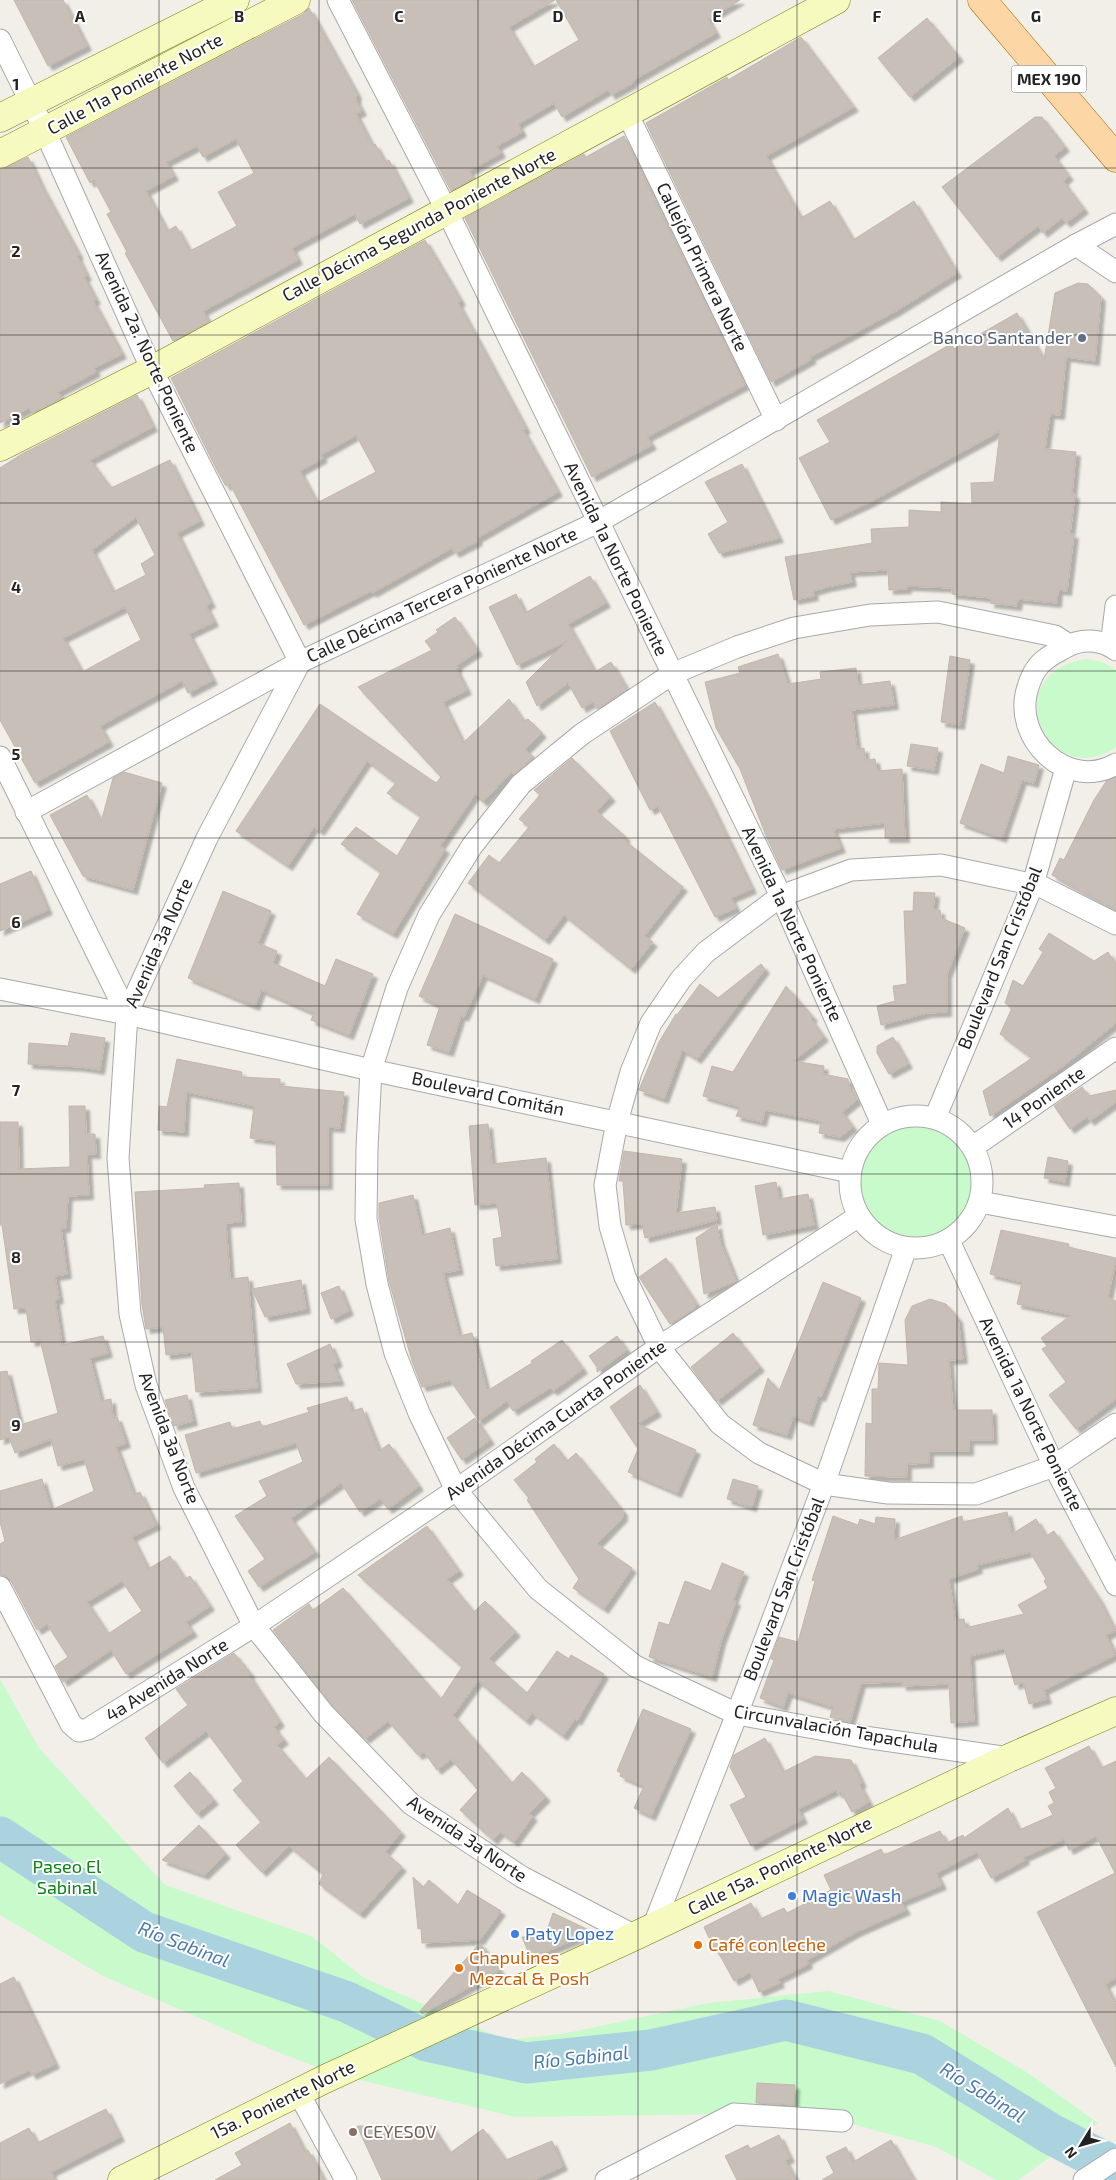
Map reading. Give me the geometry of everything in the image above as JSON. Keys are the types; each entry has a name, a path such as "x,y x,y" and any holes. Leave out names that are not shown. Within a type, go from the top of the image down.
{"main road":[{"name":"MEX 190","path":"982,0 1116,158"}],"street":[{"name":"Calle 11a Poniente Norte","path":"0,118 235,0"},
{"name":"Calle 11a Poniente Norte","path":"0,154 296,0"},
{"name":"Avenida 1a Norte Poniente","path":"338,0 446,211 781,896 882,1124"},
{"name":"Calle Décima Segunda Poniente Norte","path":"0,446 152,370 836,0"},
{"name":"Avenida 2a. Norte Poniente","path":"0,40 45,131 152,370 300,662"},
{"name":"Callejón Primera Norte","path":"627,113 776,420"},
{"name":"Calle Décima Tercera Poniente Norte","path":"26,812 300,662 598,522 1076,245 1116,224"},
{"path":"1076,245 1116,272"},
{"path":"1116,606 1113,648 1087,640 1069,645 1044,659 1031,677 1024,698 1025,720 1033,740 1047,757 1066,768 1088,771 1110,768 1116,764"},
{"name":"Circunvalación Tapachula","path":"1009,1758 864,1738 737,1714 635,1666 538,1590 456,1490 419,1413 395,1353 377,1284 366,1219 371,1070 397,988 429,915 472,846 520,784 582,734 672,674 737,647 794,628 870,615 938,612 1056,636 1069,645"},
{"name":"Avenida 3a Norte","path":"300,662 207,838 127,1014 118,1158 130,1314 146,1385 184,1488 254,1626 324,1714 411,1804 522,1877 644,1932"},
{"path":"0,757 127,1014"},
{"name":"Boulevard San Cristóbal","path":"935,1118 1033,884 1066,768"},
{"path":"1116,924 1033,884 941,865 851,870 781,896 706,952 681,979 651,1023 631,1072 617,1122 605,1185 610,1226 625,1277 658,1348 720,1424 759,1453 824,1484 888,1493 976,1494 1054,1466 1116,1424"},
{"path":"0,989 127,1014"},
{"name":"Boulevard Comitán","path":"127,1014 371,1070 850,1172"},
{"name":"14 Poniente","path":"973,1147 1116,1048"},
{"path":"917,1115 935,1118 950,1124 963,1134 973,1147 981,1164 983,1184 980,1202 968,1224 949,1241 932,1247 906,1248 883,1240 871,1231 859,1216 850,1189 850,1172 856,1153 867,1137 882,1124 898,1117 917,1115"},
{"path":"980,1202 1116,1227"},
{"name":"Avenida Décima Cuarta Poniente","path":"254,1626 456,1490 658,1348 859,1216"},
{"name":"Avenida 1a Norte Poniente","path":"949,1241 1054,1466 1116,1585"},
{"name":"Boulevard San Cristóbal","path":"644,1932 737,1714 824,1484 906,1248"},
{"name":"4a Avenida Norte","path":"0,1587 71,1724 78,1731 88,1729 254,1626"},
{"name":"Calle 15a. Poniente Norte","path":"445,2023 644,1932 1009,1758 1116,1711"},
{"name":"15a. Poniente Norte","path":"122,2180 298,2092 445,2023"},
{"path":"298,2092 346,2180"},
{"path":"606,2180 734,2114 842,2121"},
{"path":"1084,2180 1116,2159"}],"green space":[{"path":"1087,659 1102,662 1116,670 1116,747 1091,757 1069,755 1052,743 1041,726 1037,705 1043,685 1059,668"},
{"path":"917,1127 938,1132 956,1144 968,1162 973,1183 968,1204 956,1222 938,1234 917,1239 896,1234 878,1222 866,1204 861,1183 866,1162 878,1144 896,1132"},
{"name":"Paseo El Sabinal","path":"0,1679 39,1748 165,1885 313,1937 364,1978 506,2040 562,2034 708,2003 828,1991 940,2021 1028,2073 1098,2123 1018,2180 996,2180 936,2147 842,2121 734,2114 515,2117 335,2074 275,2051 103,1976 0,1915"}],"building":[{"path":"14,0 63,0 87,46 48,66"},
{"path":"352,0 555,0 509,27 533,67 579,40 556,0 740,0 708,19 716,33 632,81 633,83 611,95 608,90 562,117 554,103 518,124 522,132 497,146 501,153 469,171 474,178 451,191"},
{"path":"309,8 357,94 356,100 362,111 356,114 372,145 375,144 385,162 389,160 409,198 360,224 355,214 292,248 298,260 203,311 209,322 173,341 125,253 127,252 107,214 111,212 94,180 90,183 66,137 303,14","holes":["236,139 254,173 218,192 237,226 190,251 176,226 167,231 146,191 174,176 166,162 197,146 203,157"]},
{"path":"927,18 959,57 910,97 878,58"},
{"path":"801,37 854,107 766,156 801,218 830,201 853,240 914,201 957,273 896,311 810,357 812,359 771,382 646,123 727,77 728,80"},
{"path":"1035,117 1042,117 1065,147 1054,156 1069,176 1063,181 1084,209 1066,223 1062,218 1043,233 1038,226 997,257 942,187"},
{"path":"624,136 745,385 647,437 652,445 592,477 465,218 584,154 586,157"},
{"path":"28,157 79,255 77,256 87,276 84,277 96,300 93,301 122,354 94,368 96,372 58,392 62,398 32,413 29,408 0,423 0,170"},
{"path":"425,240 461,301 458,303 526,429 523,430 558,492 477,538 478,541 455,553 452,548 372,593 371,591 304,625 230,484 226,486 218,472 171,378","holes":["356,435 376,472 317,503 300,471 323,458 321,455"]},
{"path":"1078,283 1088,284 1101,297 1095,361 1066,357 1060,415 1050,414 1045,449 1076,452 1072,494 1075,494 1070,534 1074,534 1067,591 1058,590 1057,603 1018,599 1017,606 990,603 991,598 952,594 952,588 907,586 907,589 889,590 888,570 850,572 852,582 813,591 814,596 794,600 785,557 872,543 871,529 909,527 909,510 941,512 941,502 972,504 971,483 994,482 1000,431 870,502 831,520 799,458 830,442 817,420 951,344 954,349 1017,313 1044,360 1055,293"},
{"path":"137,395 153,427 90,460 111,488 170,460 200,521 177,533 211,603 206,606 214,622 189,634 213,680 188,693 182,681 100,726 109,742 35,783 0,720 0,468 20,455","holes":["136,517 155,555 141,564 146,575 113,592 92,550","125,607 141,640 82,672 63,638"]},
{"path":"742,464 779,538 719,553 708,534 728,522 705,482"},
{"path":"590,576 606,603 568,624 595,672 611,662 627,689 597,709 593,702 582,708 568,683 537,706 526,682 567,641 517,665 489,607 516,594 525,613"},
{"path":"455,617 478,651 457,665 458,668 456,669 467,690 443,702 463,743 509,699 524,721 528,719 542,733 525,750 534,757 514,774 511,772 483,802 475,794 440,846 445,849 393,934 357,914 381,872 341,844 356,827 397,856 421,816 387,793 396,783 367,761 320,831 314,827 288,866 236,831 320,704 436,783 441,777 358,687 432,650 425,641 438,632 436,630"},
{"path":"778,654 788,684 821,679 820,672 856,668 858,685 890,681 894,705 852,710 857,749 864,748 865,760 875,759 877,771 902,769 905,838 885,838 885,823 833,829 841,848 782,870 767,838 740,769 716,728 705,682 740,673 738,667"},
{"path":"950,656 970,660 960,725 941,722"},
{"path":"655,702 708,798 752,889 731,898 736,908 715,917 658,806 650,810 610,731"},
{"path":"911,744 938,748 934,770 907,766"},
{"path":"1008,756 1039,765 1034,783 1022,780 1002,838 960,823 981,764 1004,773"},
{"path":"572,758 611,797 596,811 626,837 624,840 683,887 644,936 653,942 631,969 564,915 545,940 468,883 489,855 499,863 529,827 519,819 540,795 534,790"},
{"path":"124,772 162,783 133,890 83,876 50,815 87,795 101,822 113,778"},
{"path":"1116,777 1116,910 1052,875 1060,858 1064,860 1094,800 1107,780"},
{"path":"31,871 48,910 0,931 0,884"},
{"path":"223,891 271,911 258,943 277,951 273,963 325,986 336,959 373,974 349,1035 311,1020 314,1013 261,990 255,1006 188,978"},
{"path":"914,892 935,893 933,910 940,910 941,918 965,928 947,974 947,1012 927,1013 881,1025 877,1006 895,1001 893,986 907,984 904,911 913,911"},
{"path":"455,914 553,959 535,999 483,975 464,1017 461,1015 449,1052 427,1045 440,1006 419,996"},
{"path":"1049,933 1094,961 1108,952 1116,964 1116,1023 1062,1067 990,1116 983,1091 1032,1058 1000,1034 1012,1008 1005,1003 1013,980 1023,986 1043,952 1039,949"},
{"path":"761,964 765,969 697,1059 682,1050 664,1099 639,1090 659,1042 676,1014 700,984 718,998"},
{"path":"786,986 813,1017 811,1019 824,1037 793,1061 824,1066 823,1074 848,1079 849,1086 857,1100 842,1112 853,1127 840,1137 819,1133 821,1121 765,1110 762,1122 736,1116 740,1107 703,1096 712,1066 733,1072"},
{"path":"71,1033 105,1038 100,1070 28,1064 29,1043 68,1046"},
{"path":"893,1037 908,1064 889,1074 877,1053 877,1046"},
{"path":"177,1059 242,1072 241,1077 280,1079 280,1086 344,1092 340,1128 328,1127 328,1185 277,1185 276,1141 250,1138 254,1106 186,1092 184,1132 158,1130 159,1106 167,1107"},
{"path":"1082,1087 1089,1096 1116,1090 1116,1102 1090,1121 1087,1117 1070,1129 1054,1106"},
{"path":"69,1106 85,1106 86,1134 95,1134 96,1154 87,1154 89,1195 68,1196 66,1228 61,1228 67,1274 55,1276 59,1299 55,1300 62,1345 103,1336 108,1353 90,1358 101,1401 111,1399 113,1418 117,1417 126,1443 116,1447 134,1495 140,1492 156,1525 132,1537 148,1569 170,1556 185,1579 190,1576 210,1606 186,1622 193,1632 126,1674 111,1650 63,1682 55,1666 68,1657 47,1624 37,1630 11,1581 6,1576 0,1575 0,1544 5,1541 0,1522 0,1491 42,1479 51,1510 94,1491 84,1459 58,1466 51,1439 15,1453 9,1437 0,1440 0,1372 7,1371 20,1425 58,1413 40,1340 31,1342 26,1308 14,1309 2,1225 0,1225 0,1122 18,1122 19,1169 70,1167","holes":["122,1581 142,1611 108,1634 87,1602"]},
{"path":"488,1124 492,1164 546,1158 557,1259 496,1266 493,1239 502,1237 497,1203 475,1205 469,1126"},
{"path":"624,1151 682,1159 676,1213 715,1207 717,1220 645,1238 642,1224 626,1225 623,1181 619,1181"},
{"path":"1048,1157 1068,1161 1065,1182 1044,1178"},
{"path":"776,1182 779,1199 808,1194 814,1225 763,1235 755,1186"},
{"path":"239,1183 241,1222 226,1223 230,1279 248,1277 257,1388 196,1392 192,1352 166,1355 163,1327 146,1329 142,1305 135,1192 205,1188 204,1185"},
{"path":"413,1195 422,1235 450,1228 459,1270 443,1273 459,1336 472,1333 487,1391 532,1363 531,1361 562,1340 583,1369 553,1391 550,1388 513,1411 507,1401 479,1421 450,1380 422,1387 412,1361 389,1281 379,1218 379,1203"},
{"path":"717,1224 720,1241 736,1281 704,1294 696,1238"},
{"path":"1001,1230 1069,1244 1068,1247 1116,1258 1108,1297 1116,1301 1116,1399 1076,1429 1049,1395 1066,1382 1042,1349 1047,1346 1041,1338 1071,1315 1017,1304 1022,1282 990,1274"},
{"path":"666,1258 696,1303 695,1308 670,1324 639,1277"},
{"path":"301,1280 306,1309 265,1317 252,1289"},
{"path":"823,1282 861,1298 821,1397 818,1396 809,1422 793,1416 787,1435 753,1425 768,1378 779,1391"},
{"path":"339,1286 349,1311 331,1319 321,1293"},
{"path":"930,1299 946,1304 958,1318 963,1359 949,1360 953,1410 992,1410 993,1440 969,1440 969,1451 929,1451 929,1463 907,1464 907,1477 865,1476 866,1423 872,1424 872,1389 878,1389 879,1363 908,1365 905,1320 912,1306"},
{"path":"733,1333 760,1367 717,1401 691,1367"},
{"path":"617,1336 627,1350 597,1372 597,1367 589,1356"},
{"path":"330,1344 338,1362 333,1365 340,1381 296,1384 287,1364"},
{"path":"640,1385 657,1412 637,1424 696,1450 677,1493 628,1472 638,1449 610,1407"},
{"path":"187,1395 193,1421 174,1426 165,1400"},
{"path":"347,1397 352,1411 362,1408 379,1451 389,1444 419,1486 388,1509 380,1499 360,1512 341,1483 291,1518 315,1552 259,1587 248,1571 265,1559 235,1516 267,1496 259,1481 303,1462 296,1443 196,1473 185,1435 230,1422 232,1429 260,1421 262,1427 309,1412 307,1408"},
{"path":"475,1418 490,1440 462,1460 447,1438"},
{"path":"554,1444 567,1461 576,1453 623,1511 623,1517 597,1544 632,1568 604,1609 573,1588 579,1579 527,1500 529,1498 514,1480 537,1462 535,1459"},
{"path":"733,1479 758,1486 752,1507 727,1499"},
{"path":"1007,1512 1012,1534 1036,1519 1046,1536 1054,1531 1099,1599 1115,1631 1106,1635 1115,1655 1044,1690 1047,1699 1029,1704 1023,1682 1015,1685 1004,1648 970,1656 974,1721 951,1723 949,1684 902,1686 902,1682 861,1683 850,1722 830,1717 833,1707 788,1693 783,1707 760,1698 774,1660 771,1659 779,1637 798,1642 815,1581 812,1580 833,1516 858,1525 860,1519 875,1524 876,1517 895,1519 894,1540 962,1516 963,1522","holes":["1030,1552 1046,1579 1044,1581 1048,1588 1018,1605 1024,1614 965,1628 964,1619 955,1620 949,1579 978,1569 977,1565"]},
{"path":"427,1526 459,1571 447,1579 474,1612 485,1601 516,1632 489,1659 527,1693 557,1651 569,1659 571,1655 604,1674 577,1721 575,1719 563,1736 532,1713 526,1721 478,1681 453,1715 512,1783 522,1772 546,1797 529,1814 533,1816 514,1842 500,1832 493,1840 460,1810 478,1790 451,1759 437,1770 424,1752 418,1755 388,1721 365,1739 333,1706 273,1630 309,1604 313,1610 343,1588 441,1699 462,1667 358,1575"},
{"path":"722,1563 744,1572 733,1600 736,1601 721,1641 712,1677 649,1657 659,1622 669,1625 685,1581 711,1591"},
{"path":"234,1653 251,1674 249,1675 280,1722 274,1727 284,1740 277,1745 306,1779 329,1757 401,1832 385,1852 402,1867 360,1914 319,1884 323,1874 289,1846 262,1872 236,1845 261,1822 233,1790 243,1781 206,1731 163,1763 145,1738 188,1705 176,1689"},
{"path":"643,1709 691,1729 651,1816 634,1808 644,1786 620,1776 621,1773 617,1771"},
{"path":"765,1738 783,1772 815,1756 851,1760 862,1783 859,1784 869,1802 852,1812 841,1792 838,1794 836,1790 798,1809 803,1819 751,1846 730,1805 746,1797 730,1767 734,1755"},
{"path":"1089,1746 1101,1768 1116,1761 1116,1978 1105,1984 1116,2005 1116,2067 1037,1912 1115,1873 1096,1836 1069,1850 1064,1839 1024,1857 1025,1860 991,1878 977,1852 936,1873 942,1885 901,1902 906,1910 856,1932 807,1960 808,1964 778,1979 780,1983 759,1992 750,1972 734,1981 717,1950 715,1951 704,1927 751,1903 760,1919 784,1908 787,1913 831,1890 824,1875 881,1849 884,1855 940,1831 947,1843 963,1835 964,1838 1008,1808 1019,1830 1053,1815 1048,1806 1054,1803 1049,1792 1056,1788 1045,1768"},
{"path":"190,1772 214,1800 197,1814 174,1786"},
{"path":"199,1825 226,1854 204,1875 162,1860"},
{"path":"413,1877 423,1887 429,1880 458,1905 467,1890 501,1911 480,1940 422,1943 421,1928 418,1929"},
{"path":"553,1913 593,1932 531,1958 522,1937 545,1936"},
{"path":"480,1943 500,1970 422,2014 420,2011"},
{"path":"14,1977 55,2064 32,2075 29,2070 0,2084 0,1984"},
{"path":"757,2083 795,2085 794,2105 756,2103"},
{"path":"106,2109 120,2137 51,2172 55,2180 0,2180 0,2143 29,2128 37,2143"},
{"path":"290,2123 305,2152 308,2150 324,2180 215,2180 242,2165 235,2153"},
{"path":"357,2126 432,2126 450,2153 483,2129 506,2160 552,2141 563,2166 534,2180 382,2180"},
{"path":"779,2135 790,2158 785,2160 796,2180 737,2180 725,2156 748,2145 750,2149"},
{"path":"891,2140 914,2180 822,2180 834,2173 826,2157 846,2147 853,2162"}],"waterway":[{"name":"Río Sabinal","path":"0,1837 144,1932 347,2002 427,2041 526,2063 651,2050 786,2020 922,2054 1051,2134 1116,2168"}],"place":[{"name":"Banco Santander","path":"1082,338"},
{"name":"Magic Wash","path":"792,1896"},
{"name":"Paty Lopez","path":"515,1934"},
{"name":"Café con leche","path":"698,1945"},
{"name":"Chapulines Mezcal & Posh","path":"459,1968"},
{"name":"CEYESOV","path":"353,2132"}]}
